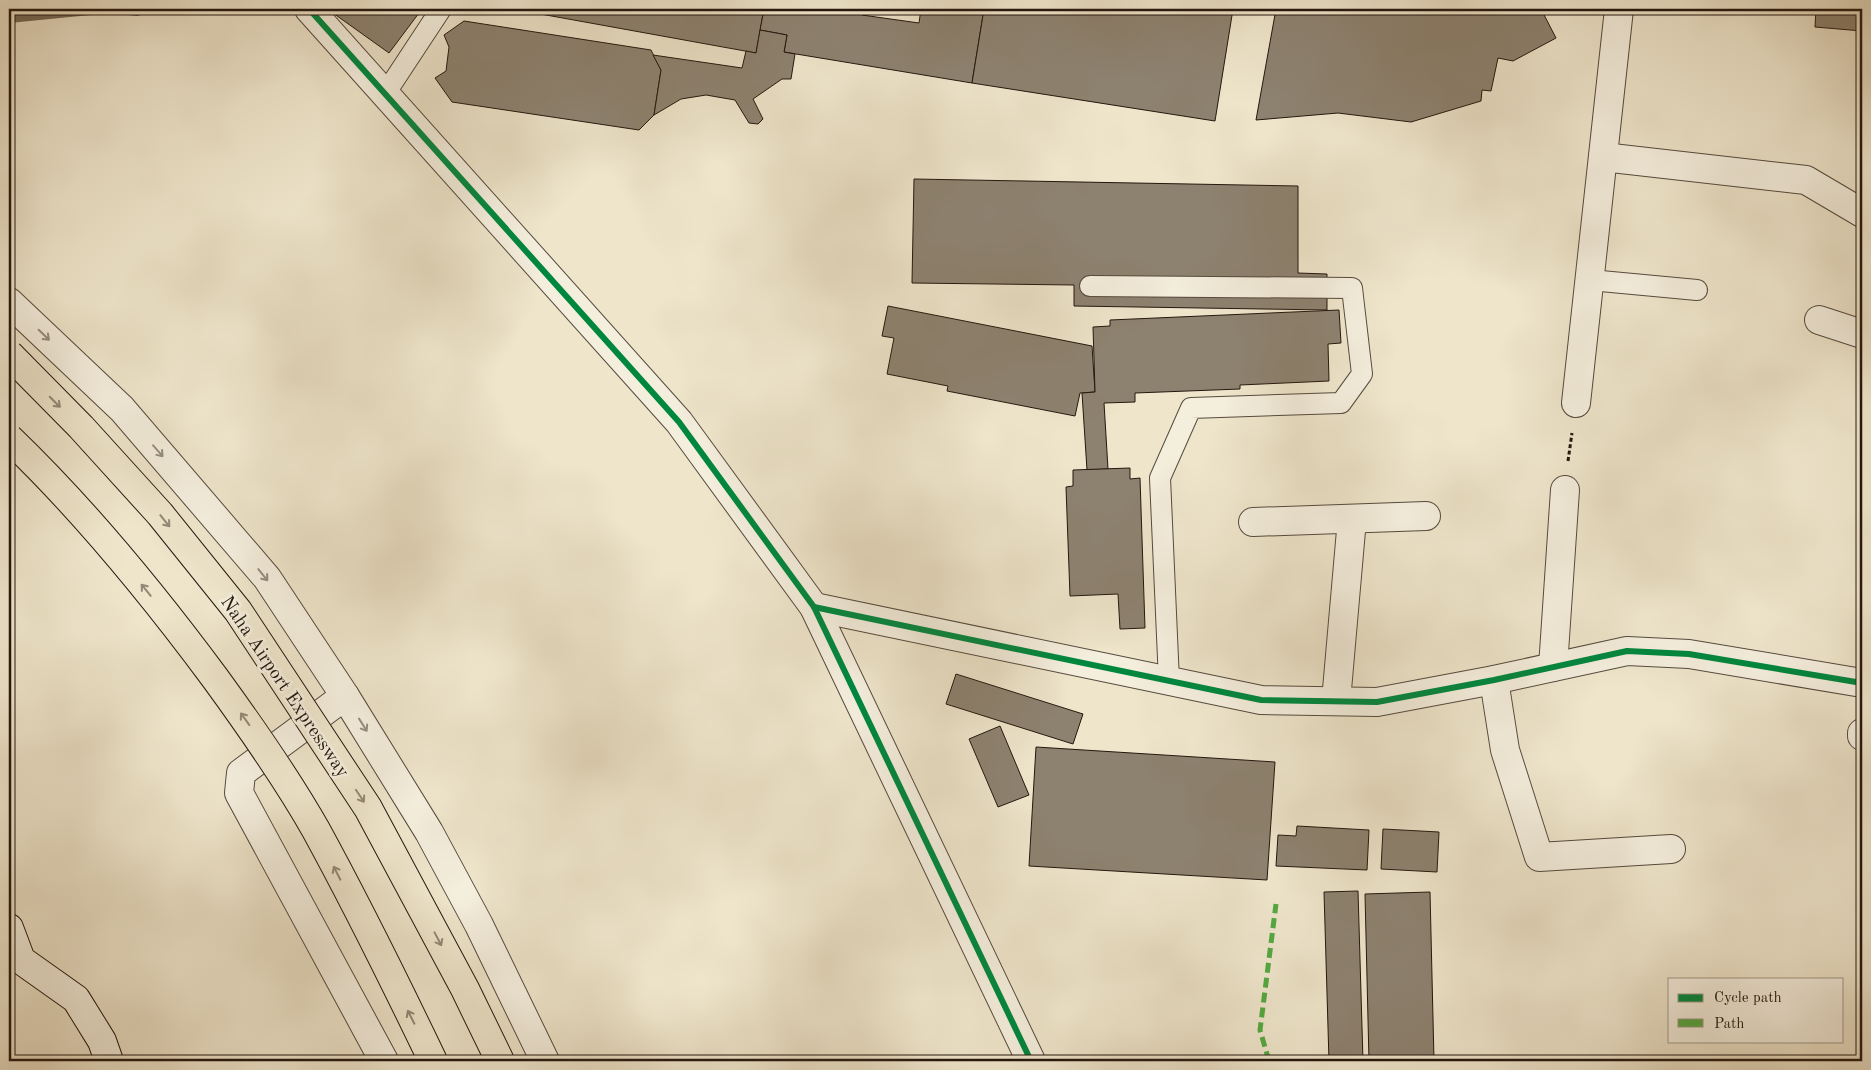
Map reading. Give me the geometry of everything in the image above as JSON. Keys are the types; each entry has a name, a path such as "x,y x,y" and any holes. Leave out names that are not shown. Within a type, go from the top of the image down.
{"highway":[{"name":"Naha Airport Expressway","path":"9,354 80,427 160,514 238,611 368,808 466,989 500,1061"},
{"path":"9,438 39,467 113,549 186,639 249,724 315,829 432,1061"}],"street":[{"path":"309,9 679,422 814,607 1031,1061"},
{"path":"1576,403 1619,9"},
{"path":"1603,157 1806,180 1862,213"},
{"path":"9,302 122,409 267,578 345,696 429,832 479,925 545,1061"},
{"path":"1819,320 1862,334"},
{"path":"1553,667 1565,490"},
{"path":"1253,522 1426,516"},
{"path":"1336,701 1352,519"},
{"path":"814,607 1261,700 1376,702 1494,680 1627,651 1689,654 1862,683"},
{"path":"1494,680 1505,750 1539,856 1672,849"},
{"path":"345,696 241,773 239,793 384,1061"},
{"path":"9,928 21,960 76,999 105,1051"}],"lane":[{"path":"385,94 441,9"},
{"path":"1590,280 1698,290"},
{"path":"1090,286 1352,288 1362,374 1341,403 1192,408 1160,478 1170,681"}],"path":[{"path":"1565,490 1576,403"}],"building":[{"path":"336,9 422,9 389,53 333,13"},
{"path":"513,9 764,9 756,53"},
{"path":"764,9 863,9 862,15 919,23 921,9 984,9 972,83 784,52 787,35 760,30"},
{"path":"984,9 1233,9 1215,121 972,83"},
{"path":"1276,9 1541,9 1556,38 1513,61 1498,58 1491,91 1482,90 1481,101 1411,122 1338,113 1256,120"},
{"path":"1816,9 1862,9 1862,31 1815,27"},
{"path":"464,21 651,50 661,70 654,115 639,130 452,102 435,78 446,71 449,47 444,35"},
{"path":"760,30 787,35 784,52 795,54 791,79 782,79 753,99 763,119 758,124 749,123 735,100 706,95 681,99 654,115 661,70 653,55 742,68 746,51 756,53"},
{"path":"914,179 1298,186 1298,273 1327,274 1327,310 1074,306 1074,285 912,283"},
{"path":"888,306 1092,346 1095,392 1080,393 1075,416 947,391 948,386 887,374 894,338 882,336"},
{"path":"1339,310 1341,343 1328,344 1329,381 1240,385 1240,389 1135,393 1135,402 1104,403 1108,469 1087,470 1082,393 1095,392 1093,327 1110,326 1110,320"},
{"path":"1130,468 1130,479 1140,478 1145,628 1120,629 1118,594 1070,596 1066,487 1073,486 1073,470"},
{"path":"956,674 1083,714 1073,744 946,704"},
{"path":"1000,726 1029,795 998,807 969,739"},
{"path":"1036,747 1275,762 1267,880 1029,866"},
{"path":"1297,826 1369,830 1367,870 1276,866 1278,835 1296,836"},
{"path":"1383,829 1439,832 1437,872 1381,869"},
{"path":"1358,891 1363,1061 1329,1061 1324,892"},
{"path":"1430,892 1434,1061 1369,1061 1365,894"}],"waterway":[{"path":"9,18 100,9"},
{"path":"121,9 137,11"}],"marked path":[{"path":"1269,1061 1260,1030 1276,904"}],"cycle path":[{"path":"309,9 679,422 814,607 1031,1061"},
{"path":"814,607 1261,700 1377,702 1494,680 1627,651 1689,654 1862,683"}]}
